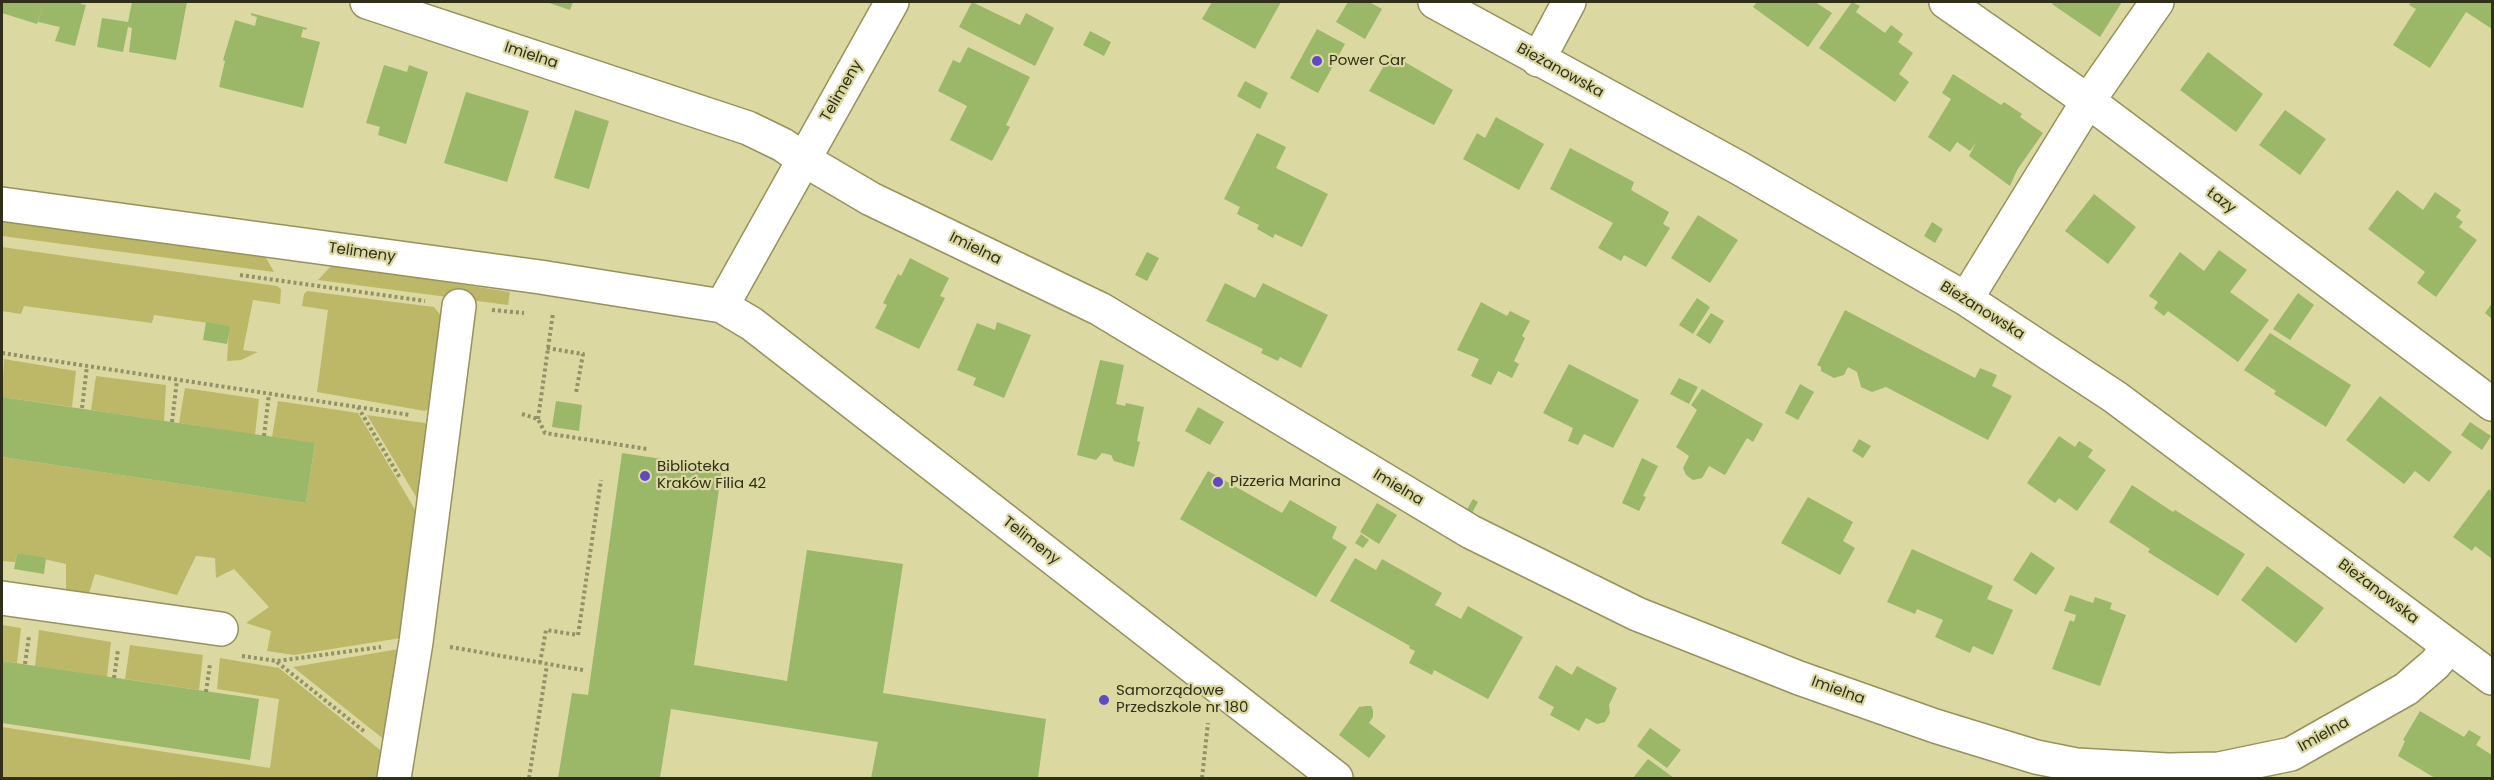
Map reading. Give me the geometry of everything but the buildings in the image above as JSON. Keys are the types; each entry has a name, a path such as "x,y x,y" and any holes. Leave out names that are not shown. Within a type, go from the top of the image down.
{"street":[{"name":"Imielna","path":"367,2 748,128 783,145 871,198 1100,309 1472,532 1637,614 1799,678 1935,726 2081,772 2219,769 2291,754 2406,689 2435,664 2449,647"},
{"name":"Telimeny","path":"722,306 892,2"},
{"name":"Bieżanowska","path":"1435,2 1739,168 1966,299 2115,398 2493,678"},
{"path":"1538,60 1569,2"},
{"name":"Łazy","path":"1946,2 2088,101 2493,404"},
{"path":"1966,299 2088,101 2157,2"},
{"name":"Telimeny","path":"2,204 540,277 722,306 752,324 1330,776"},
{"path":"396,768 416,642 459,306"},
{"path":"2,598 221,629"}],"path":[{"path":"235,274 459,306 514,313 535,313"},
{"path":"544,312 553,312 558,309"},
{"path":"553,312 538,419 545,433 647,449"},
{"path":"547,348 583,354 576,393"},
{"path":"2,353 443,420"},
{"path":"82,408 87,366"},
{"path":"172,422 177,380"},
{"path":"264,436 269,394"},
{"path":"358,406 429,527"},
{"path":"522,414 538,419"},
{"path":"540,663 546,630 578,635 601,480"},
{"path":"25,664 29,633"},
{"path":"416,642 583,670"},
{"path":"114,678 119,647"},
{"path":"206,692 211,661"},
{"path":"277,661 396,768"},
{"path":"529,778 546,664"},
{"path":"1202,778 1208,720"}],"shaded area":[{"path":"2,220 265,256 274,272 2,236"},
{"path":"2,247 277,286 281,289 280,304 253,300 243,350 258,352 241,360 227,361 229,326 154,315 152,323 24,306 21,314 2,311"},
{"path":"333,264 510,292 508,305 318,280"},
{"path":"307,291 434,307 443,318 433,406 425,411 317,392 328,310 302,306 304,294"},
{"path":"4,359 76,371 72,407 2,397"},
{"path":"96,376 166,385 164,421 91,410"},
{"path":"185,388 259,399 255,435 179,423"},
{"path":"278,401 358,413 417,513 401,638 294,655 267,651 271,631 246,623 269,607 234,569 216,578 215,558 196,556 177,595 95,574 86,603 66,601 66,564 17,553 15,562 2,561 2,457 306,503 315,444 272,437"},
{"path":"367,415 425,423 428,428 418,500"},
{"path":"2,625 21,628 17,663 2,661"},
{"path":"39,630 111,642 107,677 35,666"},
{"path":"130,645 203,655 199,690 125,679"},
{"path":"399,649 386,741 293,667"},
{"path":"220,658 279,668 385,754 382,778 2,778 2,727 270,768 279,699 217,689"}],"place":[{"name":"Power Car","path":"1317,61"},
{"name":"Biblioteka Kraków Filia 42","path":"645,476"},
{"name":"Pizzeria Marina","path":"1218,482"},
{"name":"Samorządowe Przedszkole nr 180","path":"1104,700"}]}
